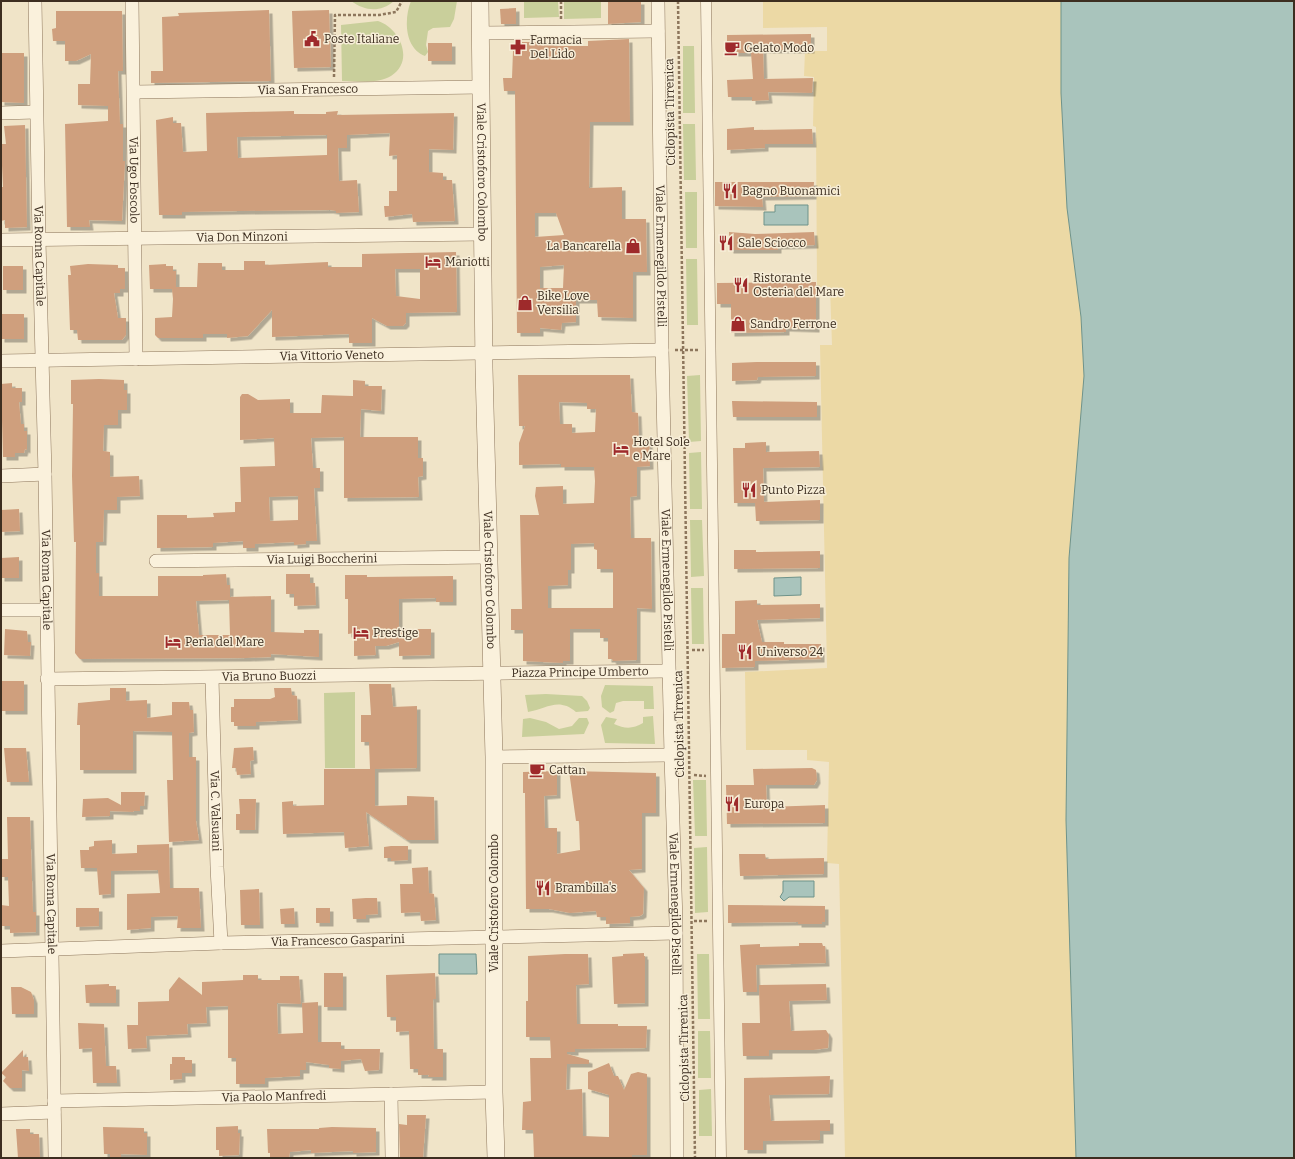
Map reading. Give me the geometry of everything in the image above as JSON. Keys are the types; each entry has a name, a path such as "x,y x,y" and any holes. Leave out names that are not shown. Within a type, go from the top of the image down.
{"street":[{"name":"Via Roma Capitale","path":"36,1 36,112 46,474 46,610 55,1158"},
{"name":"Via Ugo Foscolo","path":"132,1 136,359"},
{"name":"Viale Cristoforo Colombo","path":"480,1 484,354 494,757 494,1092 496,1158"},
{"name":"Viale Ermenegildo Pistelli","path":"658,1 662,350 676,933 677,1158"},
{"path":"706,1 721,1158"},
{"path":"481,33 658,31"},
{"name":"Via San Francesco","path":"134,92 481,87"},
{"path":"1,113 36,112"},
{"name":"Via Don Minzoni","path":"1,240 483,234"},
{"name":"Via Vittorio Veneto","path":"1,361 662,350"},
{"path":"1,476 46,474"},
{"name":"Via Luigi Boccherini","path":"156,561 488,557"},
{"path":"1,610 46,610"},
{"name":"Piazza Principe Umberto","path":"492,674 669,671"},
{"name":"Via Bruno Buozzi","path":"47,679 492,674"},
{"name":"Via C. Valsuani","path":"212,678 217,867 221,943"},
{"path":"494,757 671,754"},
{"name":"Via Francesco Gasparini","path":"1,952 221,943 676,933"},
{"name":"Via Paolo Manfredi","path":"1,1114 54,1106 391,1094 494,1092"},
{"path":"391,1094 392,1158"}],"path":[{"path":"334,90 335,15 379,15 396,12 402,1"},
{"path":"561,1 561,25"},
{"name":"Ciclopista Tirrenica","path":"678,1 695,1158"},
{"path":"662,350 711,350"}],"green space":[{"path":"351,1 394,1 389,5 378,9 367,9"},
{"path":"411,1 457,1 454,19 450,27 433,28 428,31 426,45 428,52 425,56 418,52 409,40 407,16"},
{"path":"524,1 558,1 559,17 524,18"},
{"path":"564,1 601,1 601,18 564,19"},
{"path":"378,21 393,30 402,46 402,62 398,70 386,79 367,82 342,81 341,25"},
{"path":"683,46 694,46 695,113 683,113"},
{"path":"683,124 695,124 696,180 684,180"},
{"path":"685,192 697,192 697,248 686,248"},
{"path":"686,259 697,259 698,325 687,325"},
{"path":"700,375 701,441 689,442 687,376"},
{"path":"701,452 702,509 690,509 689,453"},
{"path":"690,520 702,520 704,576 691,577"},
{"path":"691,588 703,588 704,644 692,644"},
{"path":"605,685 653,686 654,709 644,709 644,701 623,701 616,703 614,711 610,713 602,707 601,696"},
{"path":"355,692 355,768 325,768 324,693"},
{"path":"546,694 582,696 587,701 590,708 588,711 576,712 564,705 552,705 528,712 525,695"},
{"path":"653,716 655,744 605,743 601,725 606,717 617,719 614,724 629,728 643,723 643,717"},
{"path":"530,718 546,722 559,729 572,726 579,718 587,718 589,723 584,734 522,737 523,719"},
{"path":"693,780 706,780 707,836 695,836"},
{"path":"707,847 708,912 695,913 694,848"},
{"path":"697,954 709,954 710,1019 698,1019"},
{"path":"698,1031 710,1031 711,1078 698,1078"},
{"path":"711,1089 712,1136 699,1136 699,1090"}],"sand":[{"path":"763,1 1061,1 1061,93 1067,208 1081,317 1084,376 1069,558 1066,820 1076,1158 845,1158 839,864 827,863 829,762 807,760 807,750 746,750 745,672 827,668 820,345 832,345 830,287 817,287 816,127 813,126 814,77 804,76 805,51 827,51 827,27 763,28"}],"water":[{"path":"1061,1 1294,1 1294,1158 1076,1158 1066,820 1069,558 1084,376 1081,317 1067,208 1061,93"},
{"path":"775,205 808,205 808,225 764,225 764,212 775,212"},
{"path":"801,577 801,595 774,596 774,578"},
{"path":"783,881 814,881 814,897 789,897 784,901 780,897 783,892"},
{"path":"439,954 476,954 477,974 439,974"}],"building":[{"path":"608,1 641,1 641,22 608,24"},
{"path":"516,8 516,24 501,24 500,9"},
{"path":"269,10 271,81 151,83 151,71 163,71 162,17 179,16 178,13"},
{"name":"Poste Italiane","path":"329,10 331,67 294,68 292,11"},
{"path":"56,11 122,11 123,71 118,71 120,124 123,124 123,161 125,161 122,221 89,220 90,227 67,227 65,124 108,121 108,106 78,105 78,84 90,84 91,54 76,61 65,61 65,41 53,41 52,29 56,28"},
{"path":"811,34 811,50 763,50 764,79 813,78 812,93 768,92 769,100 752,101 752,97 728,97 727,80 753,79 751,53 727,53 727,35"},
{"path":"629,39 630,122 590,122 589,188 622,187 622,219 646,219 647,272 633,272 633,318 598,317 597,300 576,300 576,322 562,323 561,330 540,328 540,333 517,333 515,91 504,91 503,78 512,78 513,51 519,42 554,42 554,46 588,46 588,41","holes":["535,213 556,213 564,235 535,237","564,265 563,288 540,288 540,267"]},
{"path":"428,43 452,43 452,61 428,61"},
{"path":"1,53 24,53 24,103 1,102"},
{"path":"294,111 294,114 326,114 326,112 338,111 337,115 454,113 453,150 429,149 429,172 443,173 443,180 452,180 455,221 413,222 412,214 385,217 384,206 389,206 389,191 397,191 397,155 389,156 390,133 347,135 347,148 338,148 339,181 357,180 359,212 336,213 336,211 330,210 238,211 182,212 182,215 159,215 156,120 173,117 173,123 181,123 183,152 207,151 206,113","holes":["327,135 327,155 238,158 237,137"]},
{"path":"25,125 27,227 5,228 5,220 1,221 1,187 3,187 1,144 6,144 4,126"},
{"path":"754,127 754,130 812,129 813,144 765,144 765,148 727,150 727,129"},
{"path":"715,182 814,182 813,196 762,197 763,207 715,206"},
{"path":"729,232 755,234 814,232 815,245 778,246 778,250 730,250"},
{"path":"456,252 457,312 406,313 406,323 403,326 387,326 372,318 372,343 349,343 349,334 272,337 272,310 248,336 227,338 227,334 203,334 203,338 158,338 155,335 155,318 172,317 173,299 172,289 150,289 149,265 166,264 166,266 173,266 173,271 176,271 176,287 197,287 198,263 222,263 222,270 244,270 244,261 265,261 265,265 328,262 328,267 362,267 362,254","holes":["395,269 420,269 420,299 396,296"]},
{"path":"88,264 118,265 118,268 125,268 125,289 120,289 120,293 114,293 118,318 126,318 126,335 122,340 78,340 77,330 70,330 68,275 71,275 70,266"},
{"path":"3,266 23,266 23,290 3,290"},
{"path":"816,282 816,329 786,328 786,332 731,333 731,304 717,304 717,283"},
{"path":"1,314 24,314 24,339 1,339"},
{"path":"816,362 816,376 758,377 757,380 732,381 732,363"},
{"path":"518,375 630,375 632,412 638,413 639,439 649,438 650,466 637,467 637,496 630,497 631,538 651,538 652,609 637,608 637,660 613,661 612,659 608,659 608,638 600,638 600,629 570,629 570,661 563,661 563,663 523,661 523,630 511,630 511,609 522,609 520,515 539,515 535,496 536,487 563,486 563,504 594,503 595,481 594,467 561,467 561,464 519,465 519,443 525,426 519,426","holes":["559,402 587,403 587,409 596,409 595,432 572,433 572,424 560,424","594,543 594,549 597,550 597,569 613,569 613,608 548,608 548,586 568,585 568,570 571,570 571,544"]},
{"path":"71,380 124,380 124,390 127,390 127,410 118,410 118,425 104,425 103,451 110,452 110,477 139,476 140,496 117,497 117,510 104,510 103,542 96,542 96,573 99,573 99,596 158,596 158,576 203,576 226,574 227,585 230,585 230,597 271,596 271,632 304,633 304,630 319,630 319,657 271,654 271,657 246,658 80,659 78,657 75,653 76,542 74,542 72,476 73,404 71,404","holes":["229,600 230,635 199,635 196,601"]},
{"path":"353,380 365,381 365,386 382,386 381,411 361,409 360,437 418,437 418,458 423,458 423,476 418,477 419,497 344,498 344,437 311,438 313,468 320,468 320,488 314,488 317,541 306,541 306,544 294,545 294,542 255,544 255,548 243,548 243,541 213,543 213,547 157,548 157,515 187,515 187,518 214,517 213,513 235,512 235,502 241,502 240,467 275,466 274,438 240,440 240,397 242,394 248,394 258,400 290,399 290,413 321,413 322,395 353,396","holes":["298,496 298,520 270,521 269,497"]},
{"path":"12,383 12,388 22,388 22,402 19,402 21,424 24,424 24,431 27,431 27,450 25,449 24,453 15,453 15,457 3,457 1,384"},
{"path":"732,401 817,402 817,417 733,417"},
{"path":"766,442 766,452 819,451 820,467 763,468 764,502 820,500 820,520 756,521 755,503 734,503 733,448 745,448 745,443"},
{"path":"19,509 20,531 1,532 1,510"},
{"path":"734,550 756,550 756,552 820,551 820,568 734,569"},
{"path":"19,557 19,578 1,578 1,558"},
{"path":"286,574 310,574 310,583 315,583 316,605 294,606 294,594 286,594"},
{"path":"345,575 367,575 367,577 453,576 453,602 436,602 436,598 399,599 399,629 431,629 431,655 399,656 399,642 386,646 375,646 376,655 354,656 354,633 348,634 348,599 345,599"},
{"path":"757,600 757,605 820,604 820,618 757,620 762,642 784,642 784,644 821,644 821,659 755,661 755,667 722,668 722,634 735,634 735,601"},
{"path":"5,629 27,631 28,642 31,642 30,656 4,655"},
{"path":"1,681 24,681 24,711 2,711"},
{"path":"369,684 391,684 393,707 417,706 417,768 375,769 375,806 407,805 407,796 434,797 435,840 407,840 366,812 369,846 345,848 344,832 283,834 282,802 293,801 293,806 324,805 324,769 370,769 369,742 361,742 361,715 371,715"},
{"path":"110,688 126,688 126,701 147,700 147,718 172,715 172,702 189,702 190,710 193,710 194,732 189,733 189,757 196,757 196,821 199,840 169,842 167,780 173,780 172,732 133,731 133,770 80,770 80,725 77,725 78,703 110,700"},
{"path":"274,688 291,688 292,695 297,696 298,720 256,722 256,726 234,726 234,722 231,722 231,707 234,707 234,699 270,699 275,697"},
{"path":"253,747 254,760 250,761 251,774 237,775 236,768 232,768 234,748"},
{"path":"4,748 26,748 29,782 7,782"},
{"path":"812,768 816,770 817,780 814,785 766,785 767,807 825,805 825,823 727,824 726,785 754,785 753,769"},
{"path":"557,771 557,795 544,796 545,828 557,828 557,854 580,850 579,821 576,821 569,771 656,773 656,813 642,813 642,869 629,870 644,888 643,914 640,916 630,917 630,923 606,924 606,917 597,917 596,911 570,913 549,909 526,909 525,793 523,793 523,772"},
{"path":"121,792 145,792 144,806 140,806 140,811 110,811 110,816 82,817 83,799 108,798 121,805"},
{"path":"239,799 256,799 255,830 236,830 236,814 240,814"},
{"path":"7,817 30,817 33,912 36,912 36,932 10,933 10,926 1,926 1,905 9,906 8,877 1,877 1,859 8,859"},
{"path":"112,840 112,854 137,853 137,845 169,844 170,888 199,888 201,928 177,928 178,916 151,917 151,928 127,930 127,894 160,893 158,870 111,871 111,894 99,895 97,868 81,868 80,850 89,850 89,847 94,846 94,841"},
{"path":"408,846 408,860 391,861 391,858 384,858 384,847"},
{"path":"739,854 765,854 766,859 824,858 824,874 740,876"},
{"path":"428,867 429,893 434,894 436,920 421,921 420,912 401,913 400,884 413,884 412,868"},
{"path":"259,889 260,925 241,925 240,890"},
{"path":"377,898 378,914 366,915 366,919 353,919 352,899"},
{"path":"728,905 825,906 825,922 822,922 822,924 798,924 798,922 728,923"},
{"path":"76,908 99,908 99,926 76,927"},
{"path":"294,908 295,924 281,924 280,909"},
{"path":"316,908 330,908 330,923 316,923"},
{"path":"799,943 822,943 823,946 825,946 826,963 756,965 757,992 743,992 740,945 760,944 760,947 799,946"},
{"path":"644,953 645,1003 614,1004 612,957 623,956 623,954"},
{"path":"588,954 589,984 576,985 577,1024 647,1026 646,1048 575,1049 575,1052 567,1052 567,1054 589,1060 589,1064 567,1064 566,1090 582,1089 583,1136 609,1137 609,1095 588,1089 588,1072 609,1063 614,1076 618,1076 624,1090 631,1074 638,1072 647,1074 647,1155 632,1155 632,1158 534,1158 533,1130 522,1130 523,1102 531,1101 530,1058 551,1058 550,1037 526,1037 528,956"},
{"path":"324,973 343,973 343,1007 324,1007"},
{"path":"435,973 436,999 433,999 434,1049 443,1049 443,1077 418,1075 418,1069 410,1069 409,1031 396,1032 396,1017 387,1017 386,975"},
{"path":"243,975 258,975 258,980 280,980 280,976 299,976 301,1004 277,1003 278,1034 303,1033 302,1003 318,1002 318,1042 341,1042 341,1049 380,1049 379,1070 365,1071 361,1059 341,1061 341,1069 329,1068 329,1065 306,1062 306,1070 300,1070 300,1076 265,1078 265,1084 236,1084 236,1058 228,1058 228,1006 206,1007 207,1023 187,1024 188,1034 146,1036 147,1048 128,1049 127,1025 138,1025 138,1002 169,1001 169,990 179,977 202,995 202,982 243,980"},
{"path":"109,984 109,986 116,986 116,1003 86,1003 85,985"},
{"path":"826,984 827,1000 789,1001 791,1031 826,1030 829,1035 828,1048 813,1050 769,1050 769,1056 743,1056 742,1023 760,1023 759,985"},
{"path":"11,987 21,987 31,992 34,1000 34,1014 12,1014"},
{"path":"78,1023 104,1024 106,1066 116,1066 117,1083 93,1083 92,1048 79,1049"},
{"path":"23,1050 23,1057 28,1057 29,1071 22,1070 22,1088 10,1088 3,1081 6,1077 1,1073"},
{"path":"172,1057 185,1057 185,1060 192,1060 192,1073 182,1073 182,1079 170,1080 170,1064 172,1064"},
{"path":"830,1076 829,1094 769,1095 771,1121 830,1120 830,1131 820,1131 820,1140 763,1141 763,1150 744,1150 744,1078"},
{"path":"407,1115 426,1115 423,1158 400,1158 399,1124 407,1125"},
{"path":"238,1126 238,1133 240,1133 239,1155 219,1156 219,1150 216,1150 216,1127"},
{"path":"103,1127 144,1128 144,1133 147,1133 147,1155 121,1154 121,1158 110,1158 110,1154 104,1154"},
{"path":"332,1127 376,1128 376,1152 353,1153 353,1151 311,1153 311,1150 290,1152 289,1158 270,1158 270,1153 268,1153 267,1129 319,1129"},
{"path":"16,1129 30,1129 30,1134 39,1134 40,1158 18,1158"}],"place":[{"name":"Poste Italiane","path":"312,39"},
{"name":"Farmacia Del Lido","path":"518,47"},
{"name":"Gelato Modo","path":"732,48"},
{"name":"Bagno Buonamici","path":"730,191"},
{"name":"Sale Sciocco","path":"726,243"},
{"name":"La Bancarella","path":"633,246"},
{"name":"Mariotti","path":"433,262"},
{"name":"Ristorante Osteria del Mare","path":"741,285"},
{"name":"Bike Love Versilia","path":"525,303"},
{"name":"Sandro Ferrone","path":"738,324"},
{"name":"Hotel Sole e Mare","path":"621,449"},
{"name":"Punto Pizza","path":"749,490"},
{"name":"Prestige","path":"361,633"},
{"name":"Perla del Mare","path":"173,642"},
{"name":"Universo 24","path":"745,652"},
{"name":"Cattan","path":"537,770"},
{"name":"Europa","path":"732,804"},
{"name":"Brambilla's","path":"543,888"}]}
